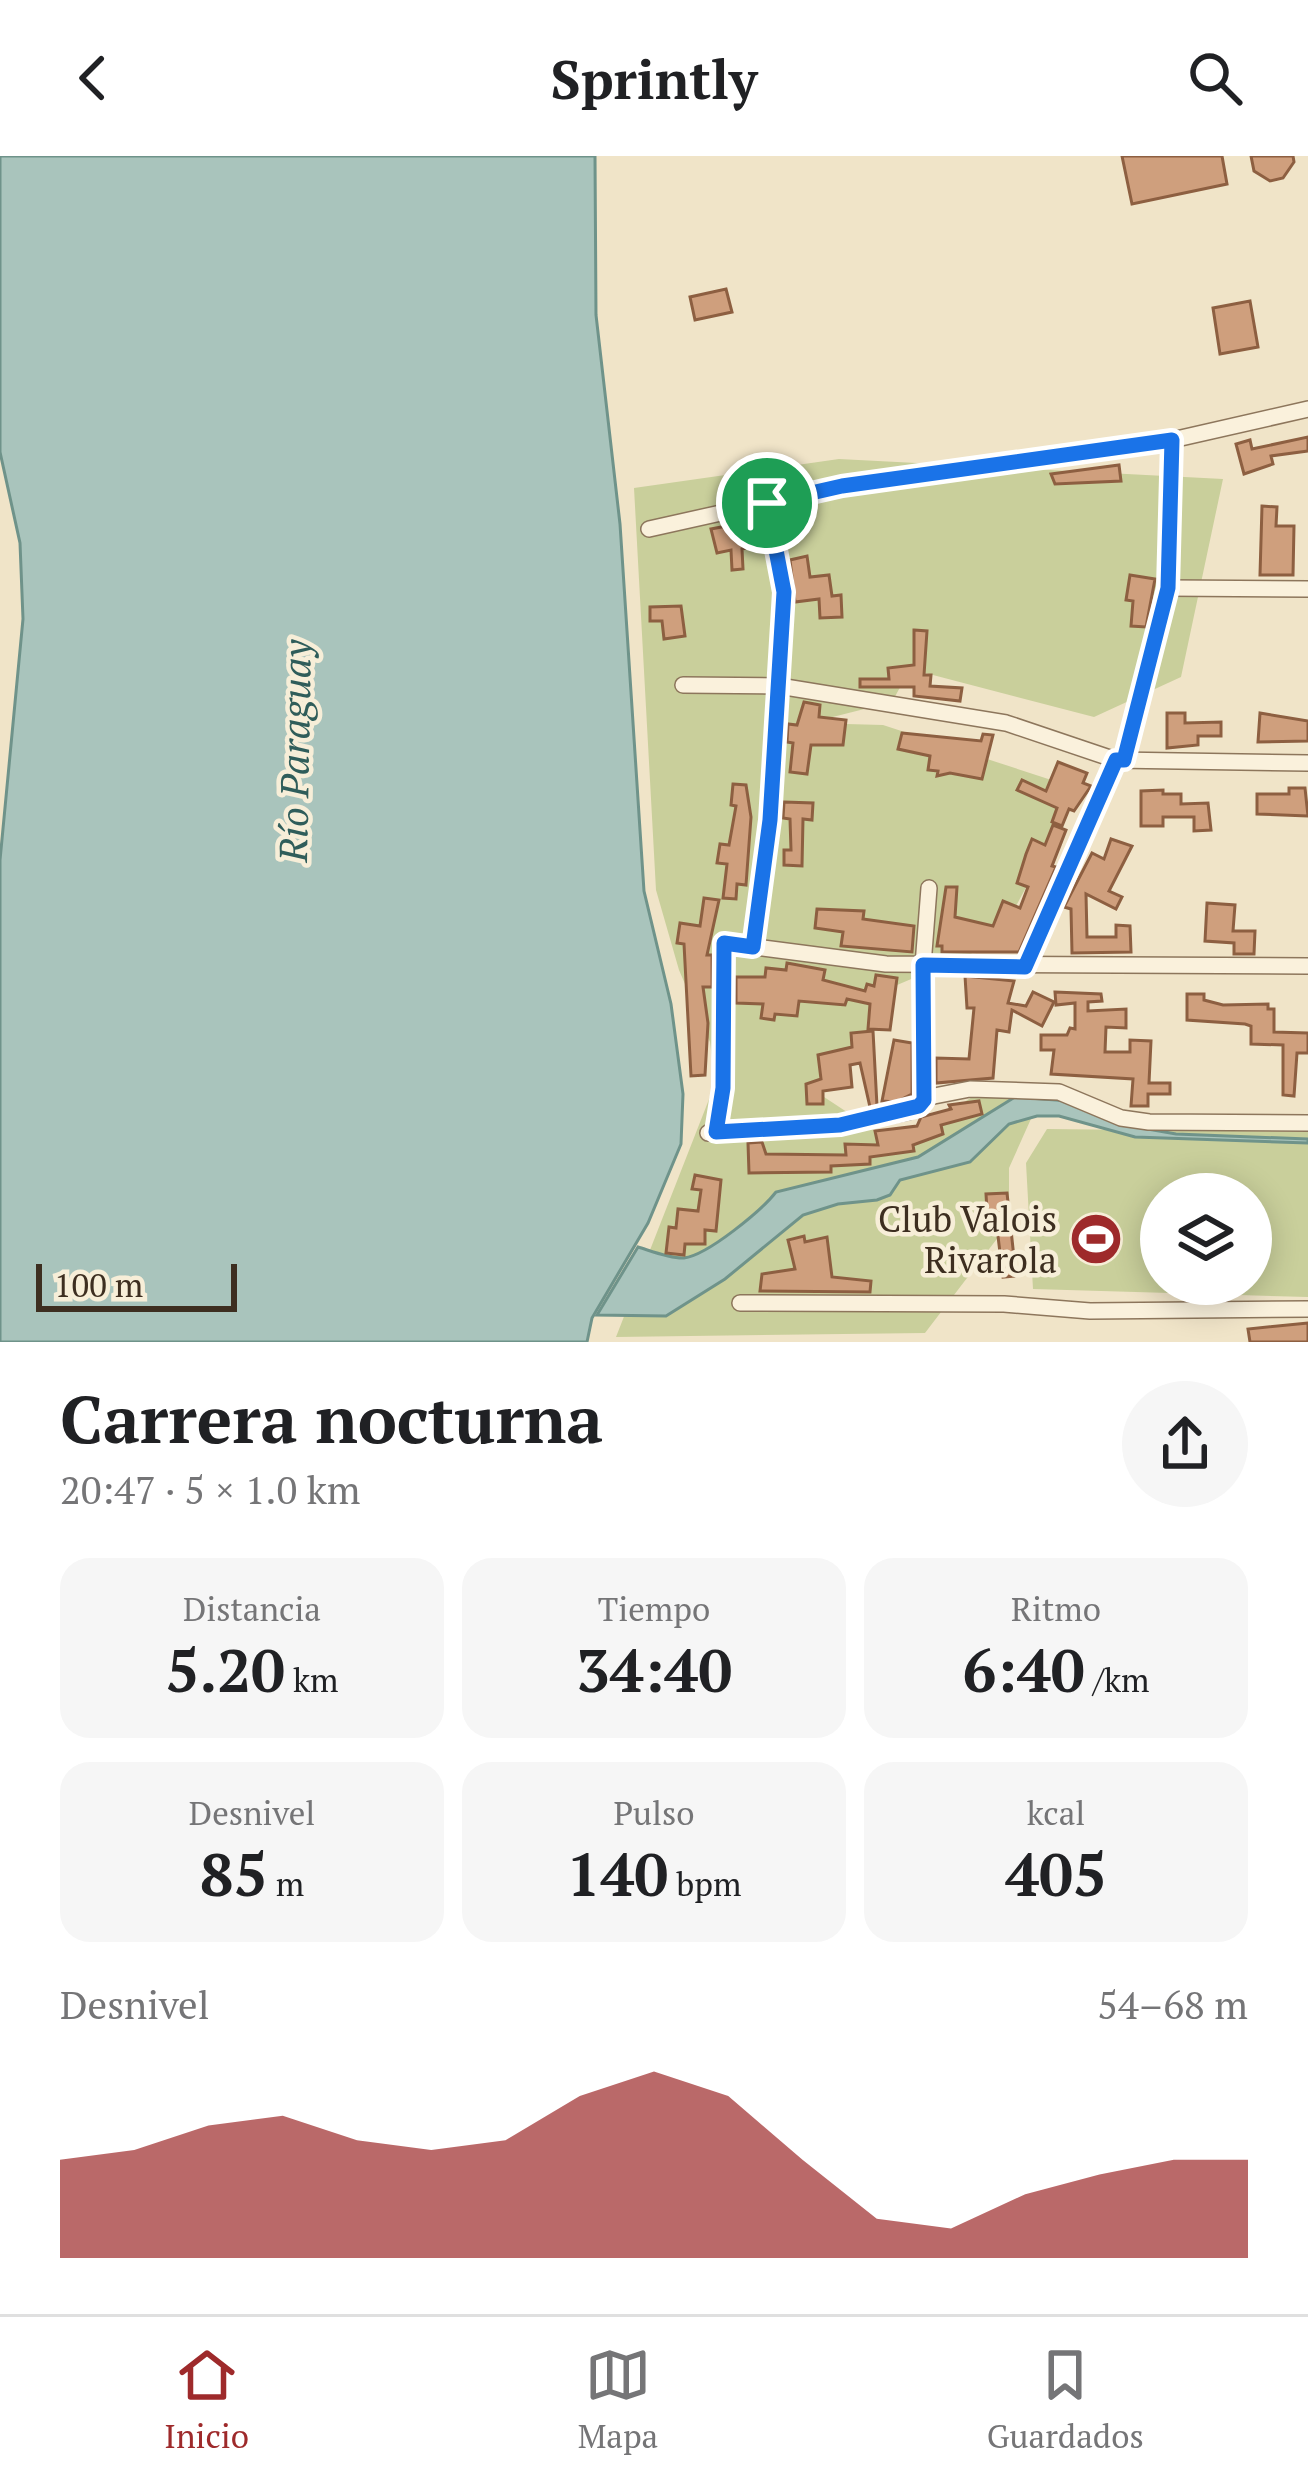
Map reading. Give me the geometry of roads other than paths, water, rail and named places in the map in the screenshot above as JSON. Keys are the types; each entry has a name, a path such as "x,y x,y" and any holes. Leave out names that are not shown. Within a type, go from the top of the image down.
{"street":[{"path":"649,529 842,486 1172,440 1308,409"},
{"path":"1025,967 1120,760 1168,588 1172,440"},
{"path":"753,947 770,820 784,592 767,503"},
{"path":"1168,588 1308,589"},
{"path":"683,685 779,686 1006,723 1120,760 1308,763"},
{"path":"924,1100 923,965 929,888"},
{"path":"1308,966 923,965 724,943 723,1088 712,1132 840,1125 908,1112 924,1100 970,1089 1059,1092 1121,1118 1149,1122 1308,1123"},
{"path":"740,1303 1004,1304 1090,1311 1308,1309"}],"water":[{"name":"Río Paraguay","path":"0,156 595,156 596,315 620,524 644,891 671,1004 683,1094 681,1144 648,1223 592,1318 587,1342 0,1342 0,860 23,619 20,543 0,452"},
{"path":"1015,1097 1069,1101 1125,1125 1176,1134 1308,1139 1308,1143 1135,1137 1059,1116 1037,1116 1009,1124 970,1162 900,1180 890,1195 877,1200 838,1204 803,1215 725,1279 666,1316 597,1315 638,1247 673,1257 694,1255 734,1231 776,1192 918,1157"}],"place":[{"name":"Club Valois Rivarola","path":"1096,1239"}]}
